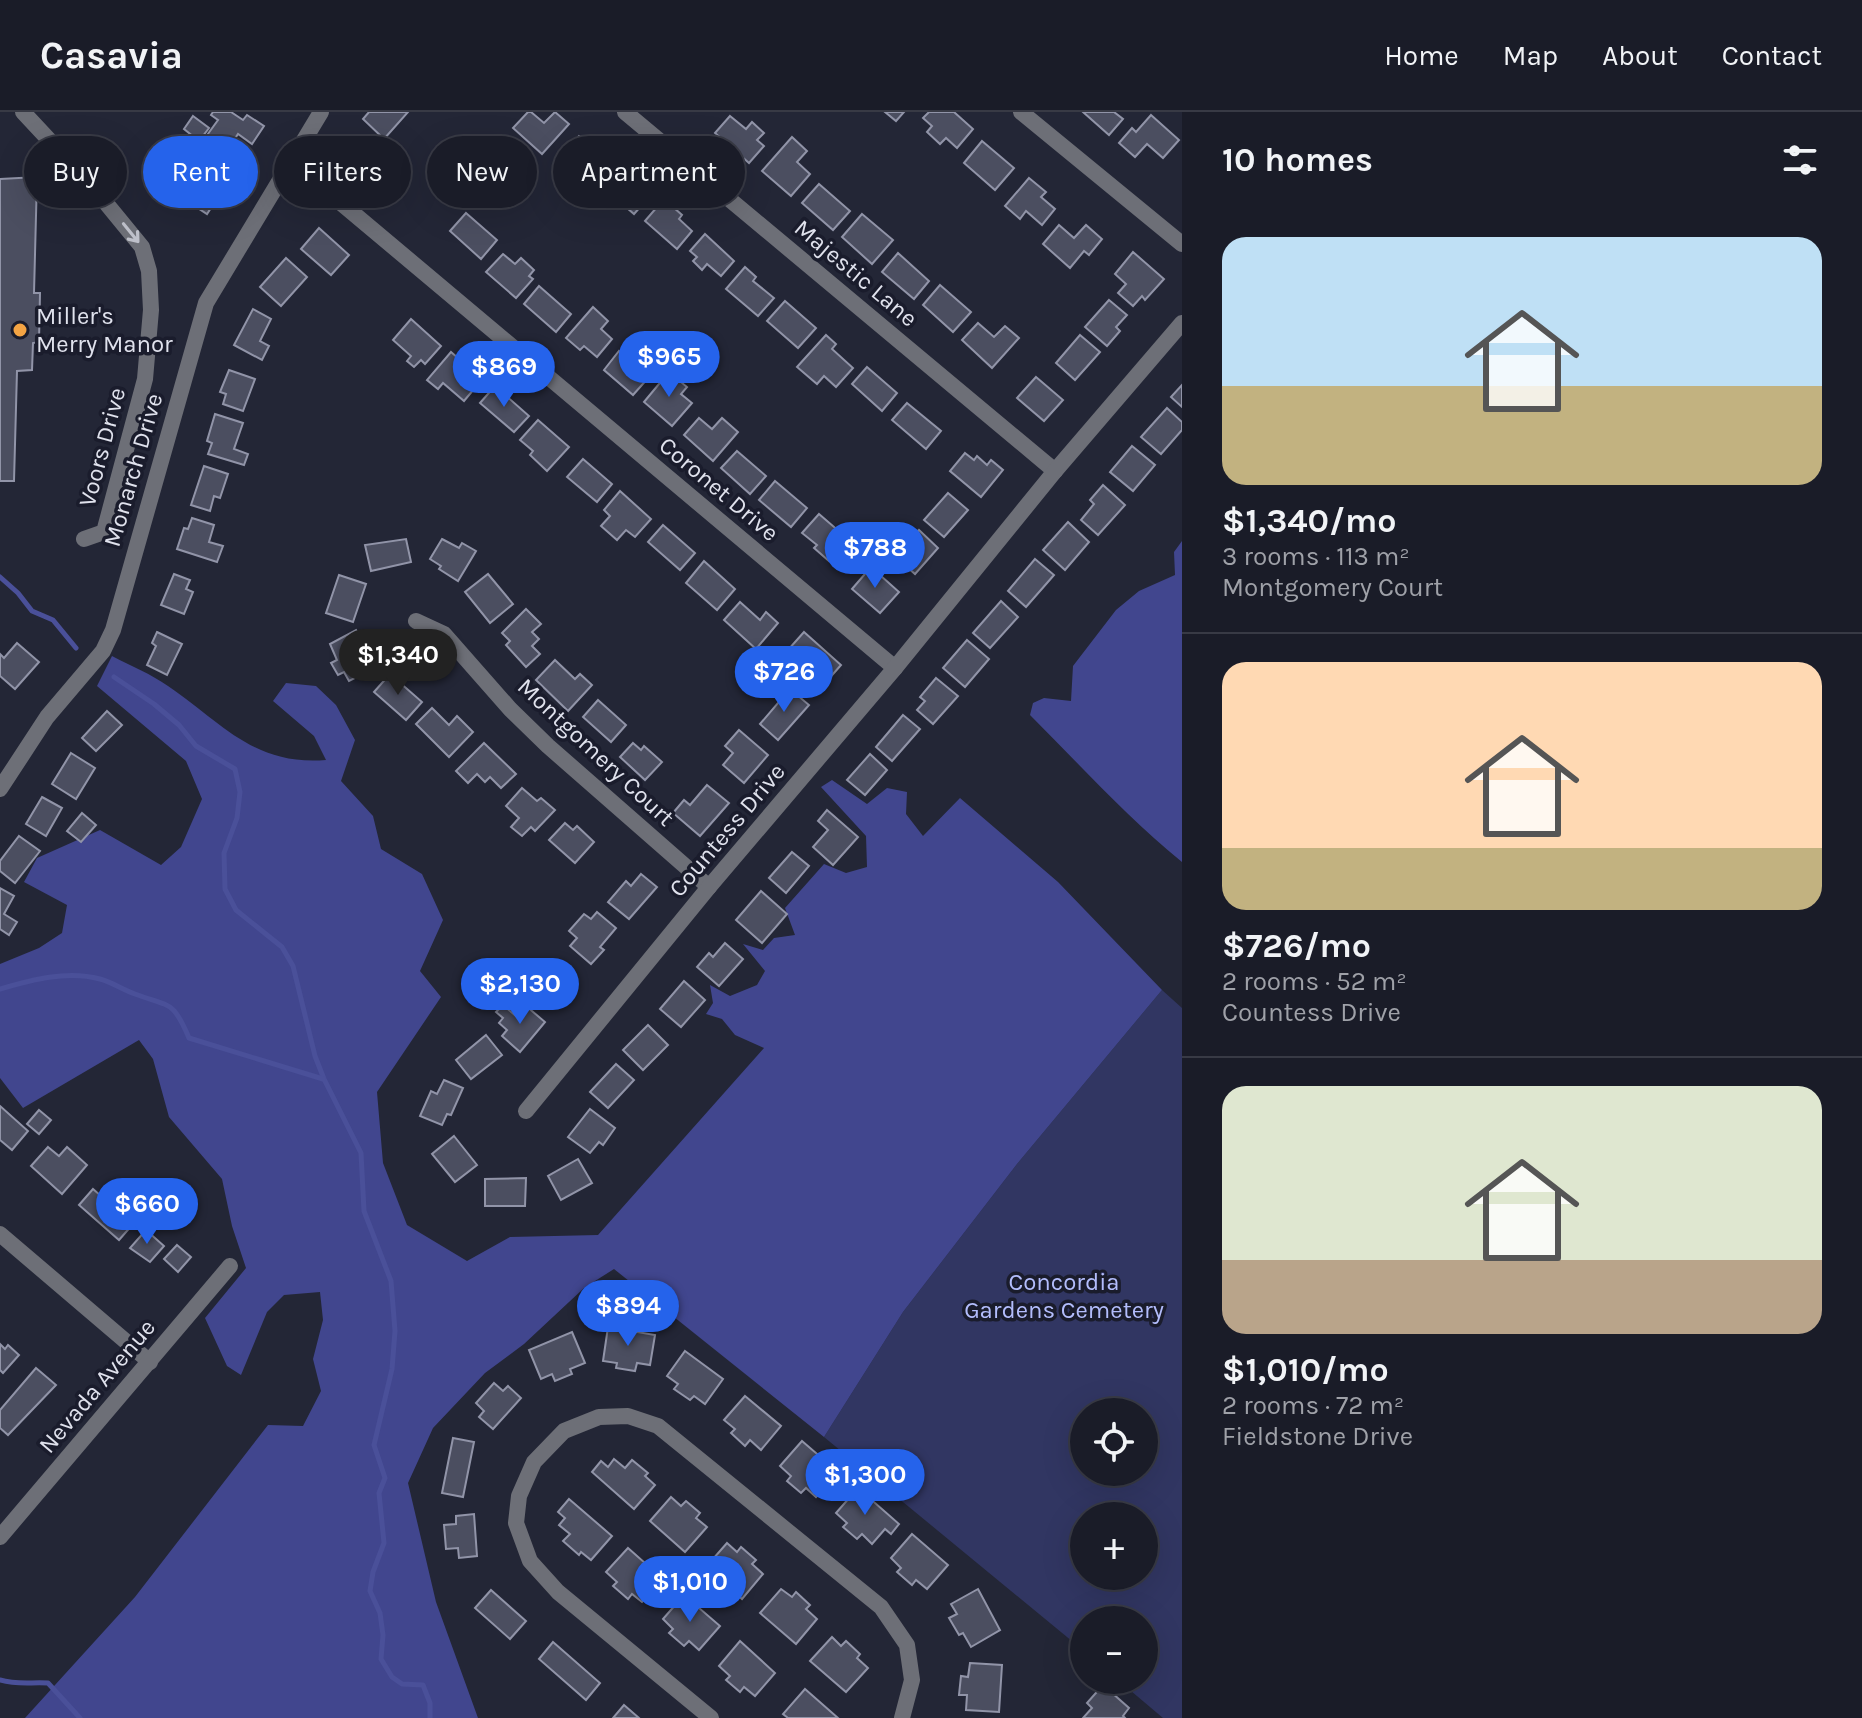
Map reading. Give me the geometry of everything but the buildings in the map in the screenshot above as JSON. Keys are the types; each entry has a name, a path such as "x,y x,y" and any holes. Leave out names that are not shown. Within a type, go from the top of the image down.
{"street":[{"name":"Voors Drive","path":"23,112 92,186 142,247 149,271 151,310 145,379 104,532 84,539"},
{"name":"Monarch Drive","path":"306,136 321,112"},
{"name":"Majestic Lane","path":"625,112 1055,471"},
{"path":"1021,112 1182,244"},
{"name":"Monarch Drive","path":"0,789 47,717 103,651 113,630 206,303 274,189"},
{"name":"Coronet Drive","path":"347,208 895,668"},
{"name":"Countess Drive","path":"526,1111 1055,471 1182,323"},
{"name":"Montgomery Court","path":"416,621 444,634 510,709 548,746 709,887"},
{"path":"0,1234 150,1362"},
{"name":"Nevada Avenue","path":"0,1537 230,1266"},
{"path":"711,1718 558,1592 530,1561 516,1523 519,1496 534,1462 564,1431 599,1417 628,1416 658,1426 881,1607 907,1645 912,1680 902,1718"}],"green space":[{"name":"Concordia Gardens Cemetery","path":"1162,990 1182,1008 1182,1718 1163,1718 1135,1694 1158,1694 1158,1606 1070,1606 1070,1639 824,1437 903,1312 1017,1164"}],"shaded area":[{"path":"1182,541 1182,862 1123,809 1030,715 1033,703 1044,698 1071,701 1073,666 1116,610 1139,591 1175,575 1174,552"},
{"path":"112,656 161,682 240,739 279,756 326,760 314,736 273,701 286,683 316,686 336,705 355,740 341,781 373,816 381,849 422,874 443,920 420,971 441,997 377,1092 383,1163 407,1225 467,1261 510,1237 598,1235 764,1048 735,1035 722,1019 706,1014 713,1003 710,985 730,996 757,985 765,971 743,944 763,950 774,938 795,935 785,908 824,864 846,873 867,867 866,836 821,787 832,780 867,804 887,788 907,792 906,814 923,836 960,798 1058,882 1162,990 1017,1164 903,1312 824,1437 614,1269 584,1288 524,1344 485,1373 433,1428 408,1483 436,1602 478,1718 25,1718 135,1597 268,1425 303,1426 321,1391 313,1359 323,1320 320,1292 284,1295 267,1312 241,1375 227,1366 205,1318 246,1268 232,1226 222,1179 169,1117 153,1059 139,1040 23,1108 0,1078 0,964 39,948 62,933 67,905 24,882 37,858 100,830 161,865 181,847 202,799 186,761 97,686"}],"waterway":[{"path":"0,577 32,611 53,620 76,648"},
{"path":"114,677 179,725 196,746 235,769 240,792 237,818 224,853 225,889 236,910 282,947 293,966 315,1056 361,1153 364,1211 391,1281 395,1331 392,1369 374,1445 385,1478 379,1493 384,1543 373,1572 370,1591 380,1613 383,1635 381,1659 392,1677 402,1684 423,1685 430,1703 430,1718"},
{"path":"0,989 62,976 100,979 169,1007 179,1017 189,1038 323,1079"},
{"path":"0,1680 48,1683 80,1718"}],"place":[{"name":"Miller's Merry Manor","path":"20,330"}]}
